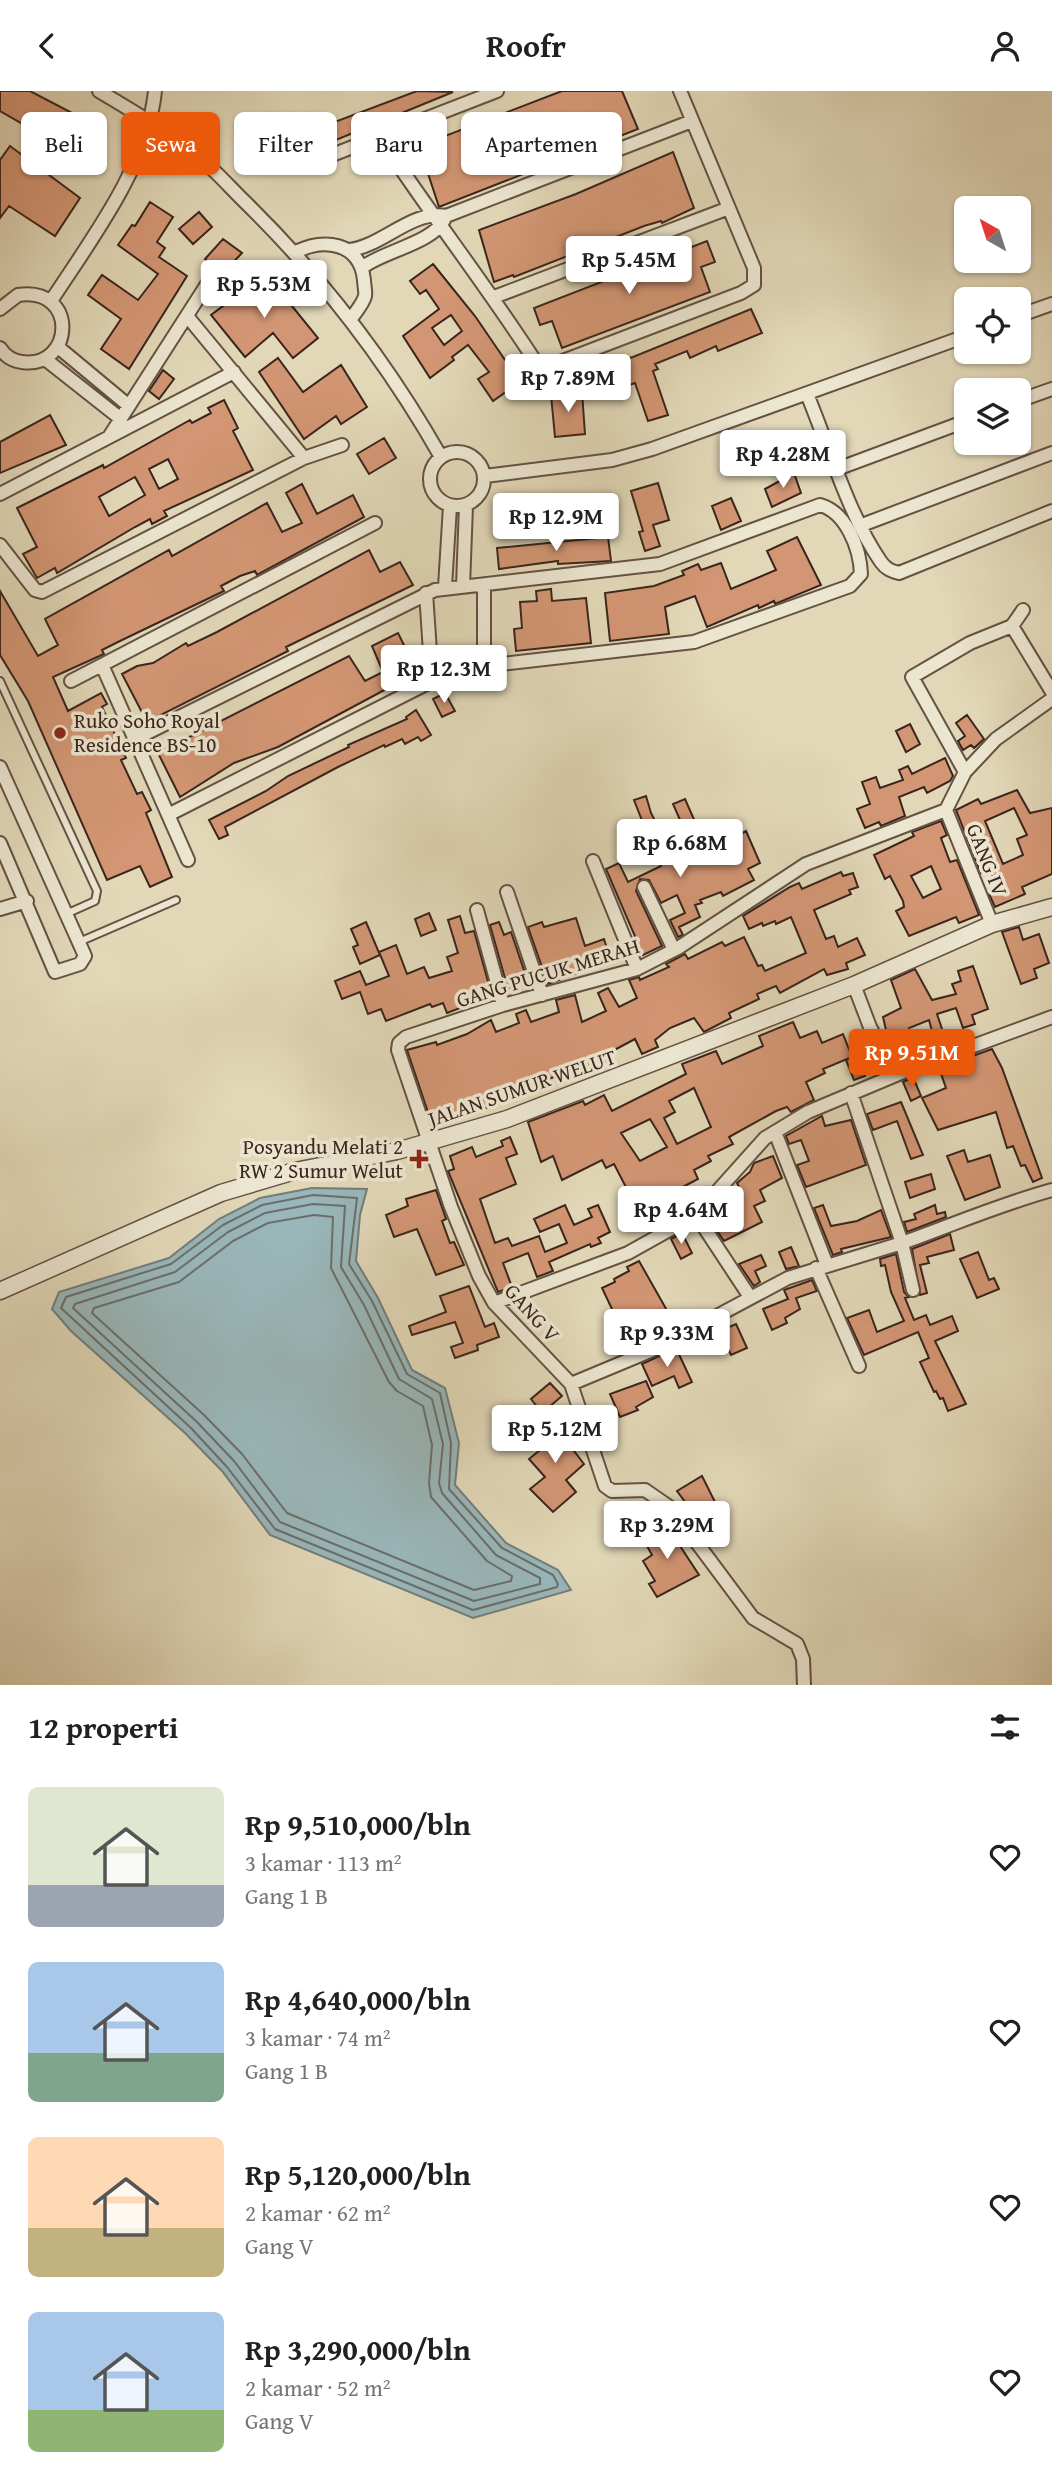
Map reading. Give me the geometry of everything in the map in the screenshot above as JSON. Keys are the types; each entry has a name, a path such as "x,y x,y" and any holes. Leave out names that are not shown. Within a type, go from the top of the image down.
{"street":[{"path":"99,91 135,112"},
{"path":"153,112 155,91"},
{"path":"442,112 497,91"},
{"path":"405,175 430,213 443,221 541,367 741,293 754,285 754,268 680,91"},
{"path":"363,268 443,221 692,121"},
{"path":"51,301 126,175"},
{"path":"217,175 294,253 350,320 415,410 441,457"},
{"path":"494,297 729,208"},
{"path":"294,253 312,243 331,243 349,250 362,249 430,213"},
{"path":"349,250 363,268 365,296 350,320"},
{"path":"109,437 211,278"},
{"path":"1,352 16,361 30,363 45,359 58,347 63,323 51,301 29,293 2,301"},
{"path":"1031,311 1052,304"},
{"path":"187,316 304,458"},
{"path":"485,476 612,460 954,340"},
{"path":"58,347 129,406"},
{"path":"45,359 121,418"},
{"path":"0,494 234,372"},
{"path":"1031,396 1052,389"},
{"path":"807,394 862,525 882,563 890,571 899,573 1052,511"},
{"path":"837,469 954,425"},
{"path":"0,545 35,590 42,592 304,458 342,445"},
{"path":"463,452 482,465 485,476 481,494 466,506 450,506 434,494 430,484 434,464 441,457 463,452"},
{"path":"862,525 1052,453"},
{"path":"135,739 426,593 445,587 484,586 660,564 820,505 837,513 849,532 861,574 850,586 694,642 484,666 432,681 169,815"},
{"path":"445,587 450,506"},
{"path":"463,586 466,506"},
{"path":"71,681 375,523"},
{"path":"484,586 484,666"},
{"path":"426,593 432,681"},
{"path":"965,772 912,677 970,643 1012,626 1023,610"},
{"path":"1012,626 1052,692"},
{"path":"102,665 188,860"},
{"path":"946,810 965,772 996,739 1052,699"},
{"path":"0,767 85,956 80,964 57,973 0,843"},
{"name":"GANG IV","path":"946,810 992,924"},
{"name":"GANG PUCUK MERAH","path":"430,1141 398,1050 399,1043 406,1037 503,1005 637,969 674,950 806,864 946,810"},
{"path":"593,861 637,969"},
{"path":"644,887 674,950"},
{"path":"507,892 541,995"},
{"path":"0,909 27,901"},
{"name":"JALAN SUMUR WELUT","path":"0,1291 242,1185 430,1141 564,1098 854,985 992,924 1052,907"},
{"path":"477,910 503,1005"},
{"path":"854,985 895,1075"},
{"path":"494,1303 628,1253 696,1215 752,1151 775,1132 852,1093 895,1075 1052,1017"},
{"path":"852,1093 902,1243 913,1290"},
{"path":"775,1132 821,1267 859,1366"},
{"name":"GANG V","path":"430,1141 451,1207 494,1303 571,1384 605,1486 612,1491 645,1490 657,1495 682,1521 753,1618 797,1644 803,1659 804,1685"},
{"path":"571,1384 655,1349 750,1297 821,1267 960,1224 988,1209 1052,1190"},
{"path":"696,1215 750,1297"}],"lane":[{"path":"0,681 97,891 95,901 66,914"},
{"path":"79,942 176,900"}],"water":[{"path":"312,1188 367,1189 360,1215 356,1261 378,1298 412,1370 445,1388 459,1443 455,1485 506,1543 558,1570 571,1590 473,1618 270,1535 222,1471 185,1433 71,1331 52,1309 59,1292 169,1258 219,1219 260,1198"}],"building":[{"path":"0,91 30,91 70,112 21,112 21,123 0,111"},
{"path":"417,91 453,92 404,112 361,112"},
{"path":"562,91 622,91 638,129 622,135 622,112 507,112"},
{"path":"351,116 351,134 337,140 337,121"},
{"path":"461,130 461,175 521,175 439,207 429,175 447,175 447,135"},
{"path":"10,146 21,154 21,175 49,175 80,198 55,236 9,206 0,218 0,160"},
{"path":"673,152 694,208 662,223 661,221 644,226 514,277 513,275 494,282 479,230"},
{"path":"150,202 173,217 157,242 165,248 159,257 187,276 129,369 101,349 121,319 88,295 102,275 138,300 158,274 118,245 132,225 135,226"},
{"path":"199,212 212,227 193,244 179,229"},
{"path":"223,239 242,253 222,274 205,259"},
{"path":"707,241 715,262 701,267 710,292 562,348 552,321 540,325 534,308"},
{"path":"433,264 475,316 520,382 493,401 478,379 489,372 468,345 452,357 454,360 430,378 403,336 439,309 426,290 420,294 410,281","holes":["451,315 462,331 444,345 432,328"]},
{"path":"266,274 318,338 293,358 273,333 245,357 211,315"},
{"path":"751,309 762,333 718,351 716,346 690,358 687,351 655,364 658,369 653,371 668,415 648,421 635,383 617,389 606,360 617,356 619,361 633,357"},
{"path":"278,358 303,392 341,365 367,407 341,424 336,416 304,439 259,372"},
{"path":"163,370 174,379 159,399 149,391"},
{"path":"582,392 585,434 555,437 551,395"},
{"path":"224,400 238,428 233,431 253,470 164,511 167,516 152,524 150,519 57,573 55,568 37,578 23,554 37,547 17,508 103,465 104,468 190,420 192,423 211,413 208,408","holes":["168,459 178,479 159,489 149,469","135,477 145,495 109,516 99,497"]},
{"path":"50,415 66,445 0,473 0,442"},
{"path":"384,438 396,458 369,474 357,454"},
{"path":"794,473 801,493 772,507 765,489"},
{"path":"658,483 669,520 653,525 660,546 645,551 639,532 643,531 631,491"},
{"path":"302,484 317,514 353,495 364,517 257,575 255,571 240,576 221,586 224,591 102,650 104,654 53,677 68,711 101,693 107,704 102,707 126,758 121,760 137,794 142,792 151,810 146,813 172,877 150,887 140,866 107,880 28,701 0,655 0,591 38,656 58,645 45,619 169,550 172,556 267,503 282,532 302,523 286,493"},
{"path":"731,498 741,521 721,530 712,506"},
{"path":"608,537 611,561 558,564 558,561 499,569 497,548"},
{"path":"797,537 821,585 775,604 774,601 759,608 758,605 707,627 695,596 665,607 669,634 610,641 605,593 654,586 684,575 682,571 698,564 701,570 721,563 731,589 776,570 767,551"},
{"path":"369,550 380,572 400,562 413,585 286,647 288,651 147,722 122,674 137,666 153,663 186,643 188,646 217,632"},
{"path":"551,589 552,601 586,598 591,643 516,651 514,629 522,628 520,602 537,601 536,591"},
{"path":"398,633 404,645 390,652 405,679 278,747 234,763 180,797 158,753 349,656 365,681 383,672 372,646"},
{"path":"445,693 455,711 442,717 433,699"},
{"path":"416,710 431,735 421,741 418,737 405,744 402,739 385,747 384,745 338,767 225,827 228,835 219,839 209,820 266,791 288,776 349,747 348,745 407,719 406,717"},
{"path":"967,715 984,739 974,748 971,745 963,750 958,741 965,736 956,723"},
{"path":"910,724 920,744 906,752 896,731"},
{"path":"945,758 953,776 950,781 927,793 924,787 899,797 905,816 881,826 879,822 865,828 857,809 870,804 862,782 876,777 880,788 903,780 899,770 908,766 912,774"},
{"path":"1017,790 1030,813 1052,808 1052,874 1022,887 1025,894 995,907 989,894 999,889 989,869 981,873 956,810 978,799 981,804","holes":["1014,808 1027,835 1017,839 1023,855 1003,864 985,821"]},
{"path":"646,796 651,813 669,849 685,838 702,862 739,845 735,837 746,831 760,863 748,869 754,880 723,896 721,892 700,900 702,903 695,905 700,917 679,927 683,935 678,937 670,920 685,913 677,895 661,903 649,880 640,879 636,891 662,946 643,955 606,869 619,863 628,882 661,866 641,829 645,828 634,800"},
{"path":"685,799 696,824 684,829 673,804"},
{"path":"941,821 947,835 941,838 950,862 957,860 979,915 959,923 956,917 909,936 896,911 904,907 903,901 890,876 885,879 874,855 914,836 912,832","holes":["931,866 941,889 923,898 911,876"]},
{"path":"841,872 843,876 853,873 858,887 849,890 851,894 814,910 826,939 834,936 838,947 857,938 865,955 846,963 848,969 827,975 824,969 780,993 776,986 757,994 759,999 729,1013 731,1018 704,1032 694,1018 670,1028 655,1040 658,1047 642,1054 635,1039 603,1056 606,1063 595,1070 576,1076 574,1073 563,1077 562,1074 532,1085 534,1091 523,1096 520,1087 501,1094 504,1102 462,1116 449,1119 445,1109 429,1115 407,1050 436,1042 437,1045 467,1034 491,1020 496,1032 519,1023 516,1014 526,1010 531,1022 559,1012 556,1000 575,995 582,1022 606,1011 598,993 608,988 619,1007 637,998 629,980 639,977 640,980 669,967 666,964 685,954 688,959 722,942 725,946 744,937 758,966 762,965 765,971 806,953 791,917 776,924 775,921 763,926 762,923 749,929 743,916 790,887 799,883 802,889"},
{"path":"429,913 436,930 421,936 415,919"},
{"path":"460,916 465,933 474,931 492,996 447,1013 443,1003 432,1007 430,1004 386,1021 381,1009 368,1014 360,992 342,999 335,981 360,971 366,985 389,976 379,952 396,945 407,974 424,967 429,978 452,971 447,957 458,953 448,920"},
{"path":"576,918 585,946 604,939 611,961 548,984 528,927 542,922 544,927"},
{"path":"366,922 380,955 360,964 353,947 358,945 351,929"},
{"path":"499,922 504,935 511,932 528,982 508,989 490,925"},
{"path":"1019,927 1023,940 1039,934 1049,963 1034,969 1037,978 1021,984 1002,932"},
{"path":"973,966 988,1009 972,1015 975,1024 963,1028 956,1008 937,1014 943,1032 933,1035 929,1020 909,1028 916,1047 894,1055 882,1031 886,1030 883,1017 901,1008 891,980 915,969 932,1000 956,994 952,984 961,981 958,971"},
{"path":"793,1022 800,1038 817,1031 822,1043 843,1034 852,1057 823,1069 825,1073 806,1082 814,1100 791,1112 787,1107 776,1111 729,1137 733,1144 708,1156 711,1161 694,1170 698,1179 675,1191 678,1197 642,1218 614,1164 606,1168 602,1160 562,1180 553,1156 541,1162 528,1122 583,1101 585,1105 604,1095 612,1111 686,1074 682,1064 716,1051 722,1064 763,1046 759,1036","holes":["694,1088 711,1127 677,1144 664,1118 675,1112 669,1101","650,1119 667,1147 640,1161 621,1133"]},
{"path":"992,1049 1002,1068 1042,1178 1033,1182 1025,1165 1021,1166 1013,1146 1007,1148 996,1112 938,1130 922,1098 946,1088 939,1068"},
{"path":"856,1055 865,1076 854,1080 846,1060"},
{"path":"913,1077 921,1096 911,1101 903,1082"},
{"path":"901,1102 923,1155 911,1159 897,1121 873,1130 867,1114"},
{"path":"822,1116 825,1126 851,1120 866,1165 806,1187 797,1165 809,1161 801,1140 789,1144 786,1136"},
{"path":"510,1137 517,1154 506,1158 516,1184 480,1199 495,1243 508,1238 512,1246 539,1236 545,1252 567,1243 559,1224 540,1232 534,1219 565,1205 574,1225 592,1217 588,1209 598,1205 610,1232 598,1238 601,1243 591,1247 590,1244 549,1262 553,1271 537,1277 528,1253 503,1263 512,1287 498,1292 448,1171 454,1169 450,1156 472,1147 476,1157 503,1146 501,1141"},
{"path":"964,1150 968,1162 990,1155 1000,1187 965,1200 947,1156"},
{"path":"773,1156 782,1178 760,1190 765,1201 754,1206 762,1222 724,1241 707,1216 726,1206 723,1201 741,1191 737,1183 750,1172 754,1163"},
{"path":"931,1174 935,1189 910,1198 905,1182"},
{"path":"436,1190 446,1219 442,1221 450,1243 454,1242 464,1265 436,1275 417,1229 394,1237 386,1215 408,1206 406,1199"},
{"path":"823,1205 831,1226 857,1221 881,1210 891,1237 841,1249 842,1252 833,1255 814,1208"},
{"path":"935,1205 937,1214 945,1212 946,1217 907,1232 904,1222 916,1219 914,1214"},
{"path":"682,1233 692,1253 681,1259 671,1239"},
{"path":"950,1234 954,1250 927,1257 929,1263 920,1265 927,1293 920,1295 912,1249"},
{"path":"791,1247 799,1266 786,1269 779,1252"},
{"path":"978,1252 989,1280 994,1278 999,1289 977,1298 960,1259"},
{"path":"896,1254 904,1292 909,1297 905,1298 914,1320 926,1315 930,1325 952,1316 958,1331 935,1341 966,1404 948,1411 943,1398 940,1399 936,1391 934,1392 920,1362 929,1358 918,1332 864,1355 847,1318 869,1310 877,1332 904,1321 891,1292 885,1265 881,1266 880,1259"},
{"path":"761,1255 766,1266 755,1271 760,1282 754,1286 739,1264"},
{"path":"639,1261 673,1321 658,1328 655,1320 635,1330 639,1338 628,1343 602,1288 615,1282 614,1279 629,1271 627,1267"},
{"path":"812,1280 817,1291 796,1298 800,1309 785,1318 787,1323 772,1330 763,1309 788,1299 784,1290"},
{"path":"469,1286 485,1327 494,1323 499,1337 477,1345 478,1350 455,1358 451,1347 463,1343 455,1322 412,1335 409,1326 446,1312 440,1296"},
{"path":"736,1324 747,1348 731,1355 720,1331"},
{"path":"676,1348 692,1382 679,1388 674,1376 652,1386 642,1364"},
{"path":"646,1381 653,1397 636,1407 638,1410 620,1417 610,1394"},
{"path":"550,1383 562,1396 542,1413 531,1399"},
{"path":"553,1415 563,1427 559,1431 584,1464 566,1480 576,1492 553,1512 530,1489 545,1477 529,1459 546,1445 534,1431"},
{"path":"702,1476 715,1502 694,1514 677,1491"},
{"path":"665,1523 699,1575 657,1597 649,1584 655,1581 643,1561 652,1555 642,1537"}],"place":[{"name":"Ruko Soho Royal Residence BS-10","path":"60,733"},
{"name":"Posyandu Melati 2 RW 2 Sumur Welut","path":"419,1159"}]}
